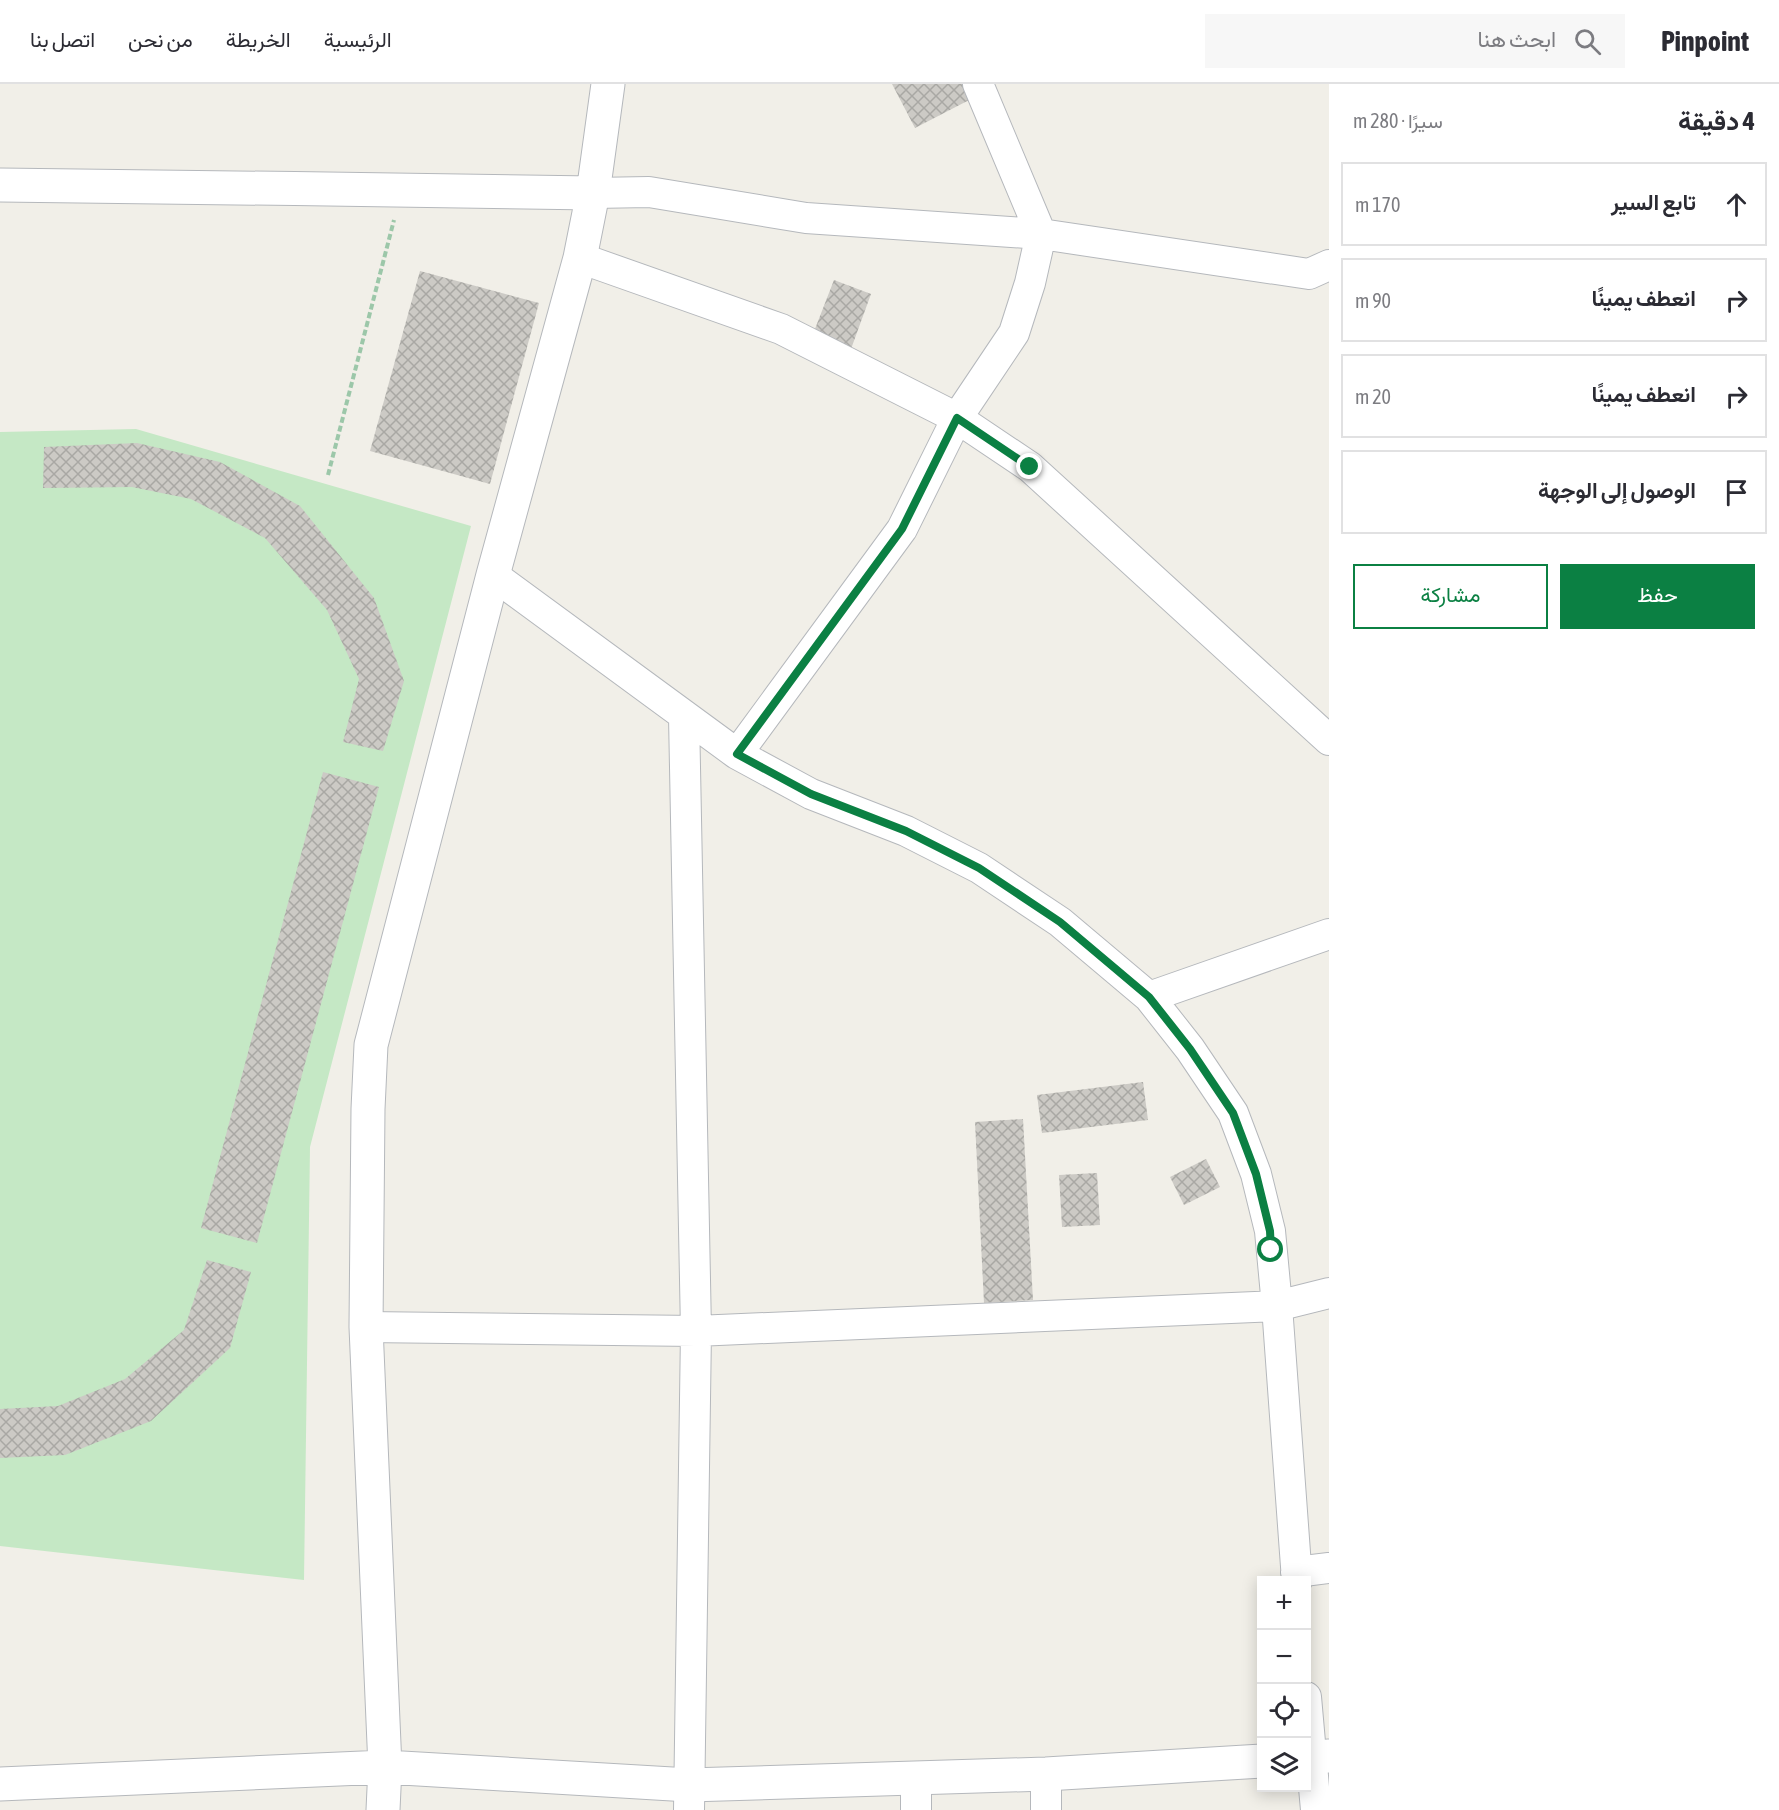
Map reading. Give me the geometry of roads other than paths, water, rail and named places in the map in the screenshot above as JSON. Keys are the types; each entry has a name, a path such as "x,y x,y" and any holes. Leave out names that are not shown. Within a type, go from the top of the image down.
{"street":[{"path":"384,1810 385,1767 366,1327 368,1109 371,1045 580,258 593,193 608,84"},
{"path":"737,754 902,529 957,418 1014,333 1030,284 1041,234 978,84"},
{"path":"0,185 649,192 806,218 1041,234 1309,274 1329,265"},
{"path":"580,258 781,329 957,418 1030,467 1329,740"},
{"path":"494,575 737,754 811,794 906,831 979,868 1060,922 1149,997 1190,1049 1233,1113 1256,1174 1270,1231 1296,1576 1329,1568"},
{"path":"684,716 696,1331 689,1797"},
{"path":"1149,997 1329,934"},
{"path":"366,1327 696,1331 1277,1306 1329,1293"},
{"path":"1311,1728 1316,1758 1316,1810"},
{"path":"0,1784 385,1767 689,1797 916,1778 1046,1774 1257,1761"},
{"path":"1046,1774 1046,1810"},
{"path":"916,1778 916,1810"}]}
